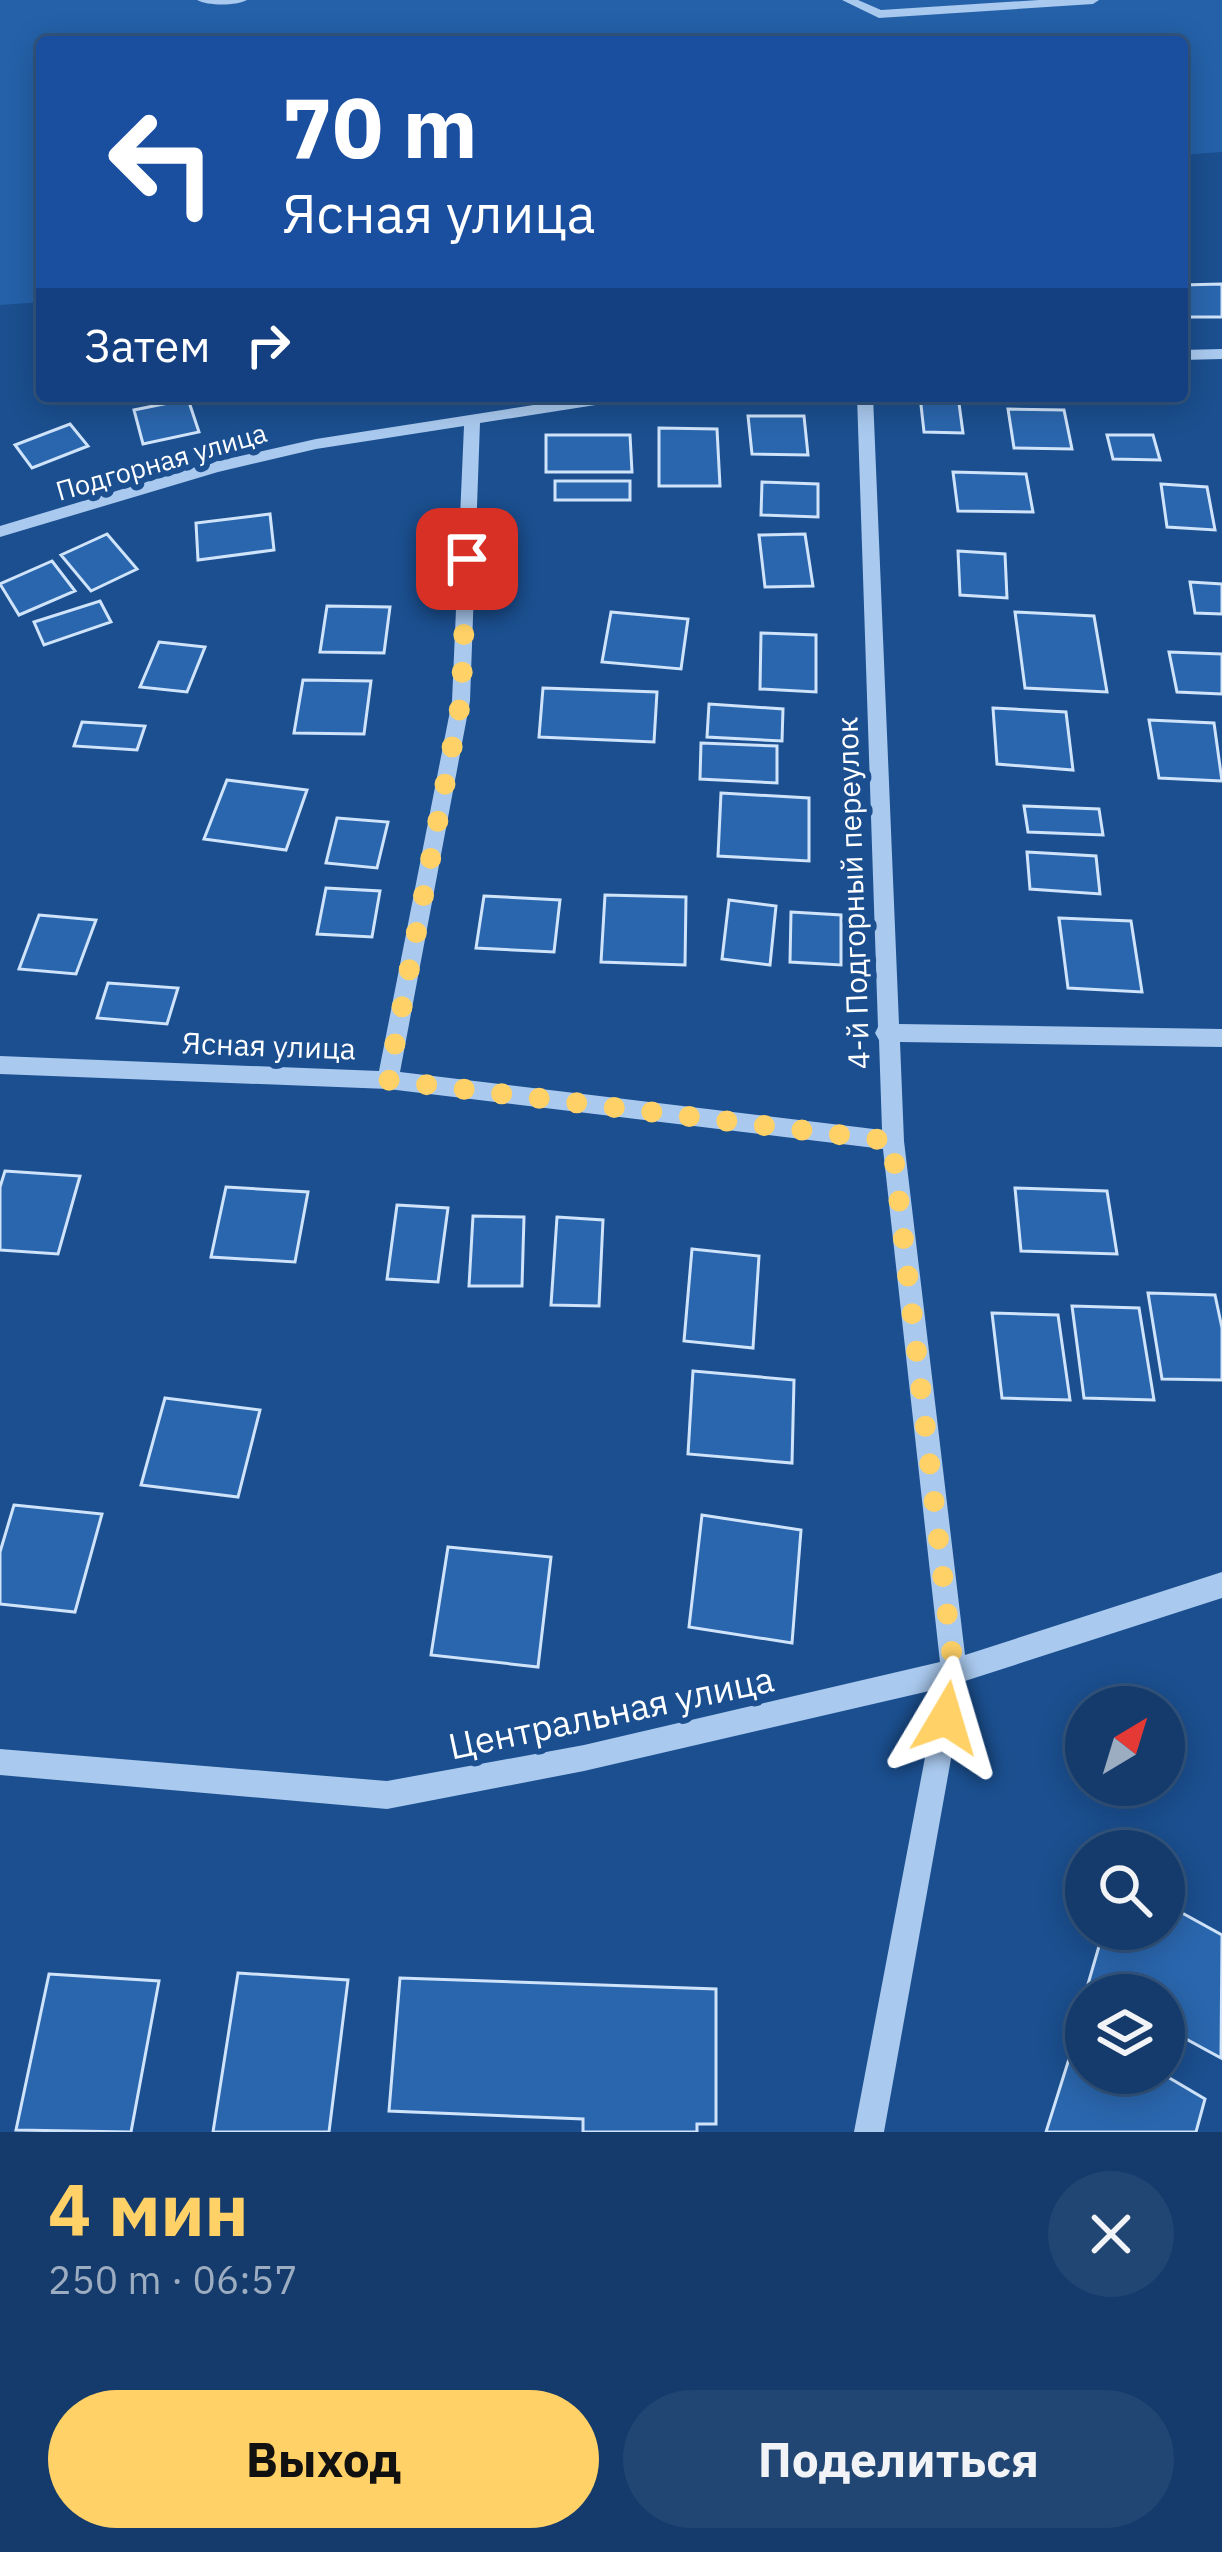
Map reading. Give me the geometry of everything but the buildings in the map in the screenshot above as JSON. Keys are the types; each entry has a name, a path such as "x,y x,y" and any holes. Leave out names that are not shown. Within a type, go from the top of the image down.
{"street":[{"path":"202,0 241,0"},
{"path":"848,0 879,14 1093,0"},
{"path":"1188,355 1222,354"},
{"name":"Подгорная улица","path":"0,532 215,467 316,443 580,402"},
{"name":"4-й Подгорный переулок","path":"865,402 892,1141 954,1672 869,2132"},
{"path":"388,1080 461,701 472,418"},
{"path":"886,1033 1222,1038"},
{"name":"Ясная улица","path":"0,1065 388,1080 892,1141"},
{"name":"Центральная улица","path":"0,1762 387,1795 584,1758 954,1672 1222,1585"}],"shaded area":[{"path":"0,0 1222,0 1222,152 1188,155 1188,36 36,36 36,302 0,305"}],"route":[{"path":"467,559 461,701 388,1080 892,1141 954,1672 946,1718"}]}
